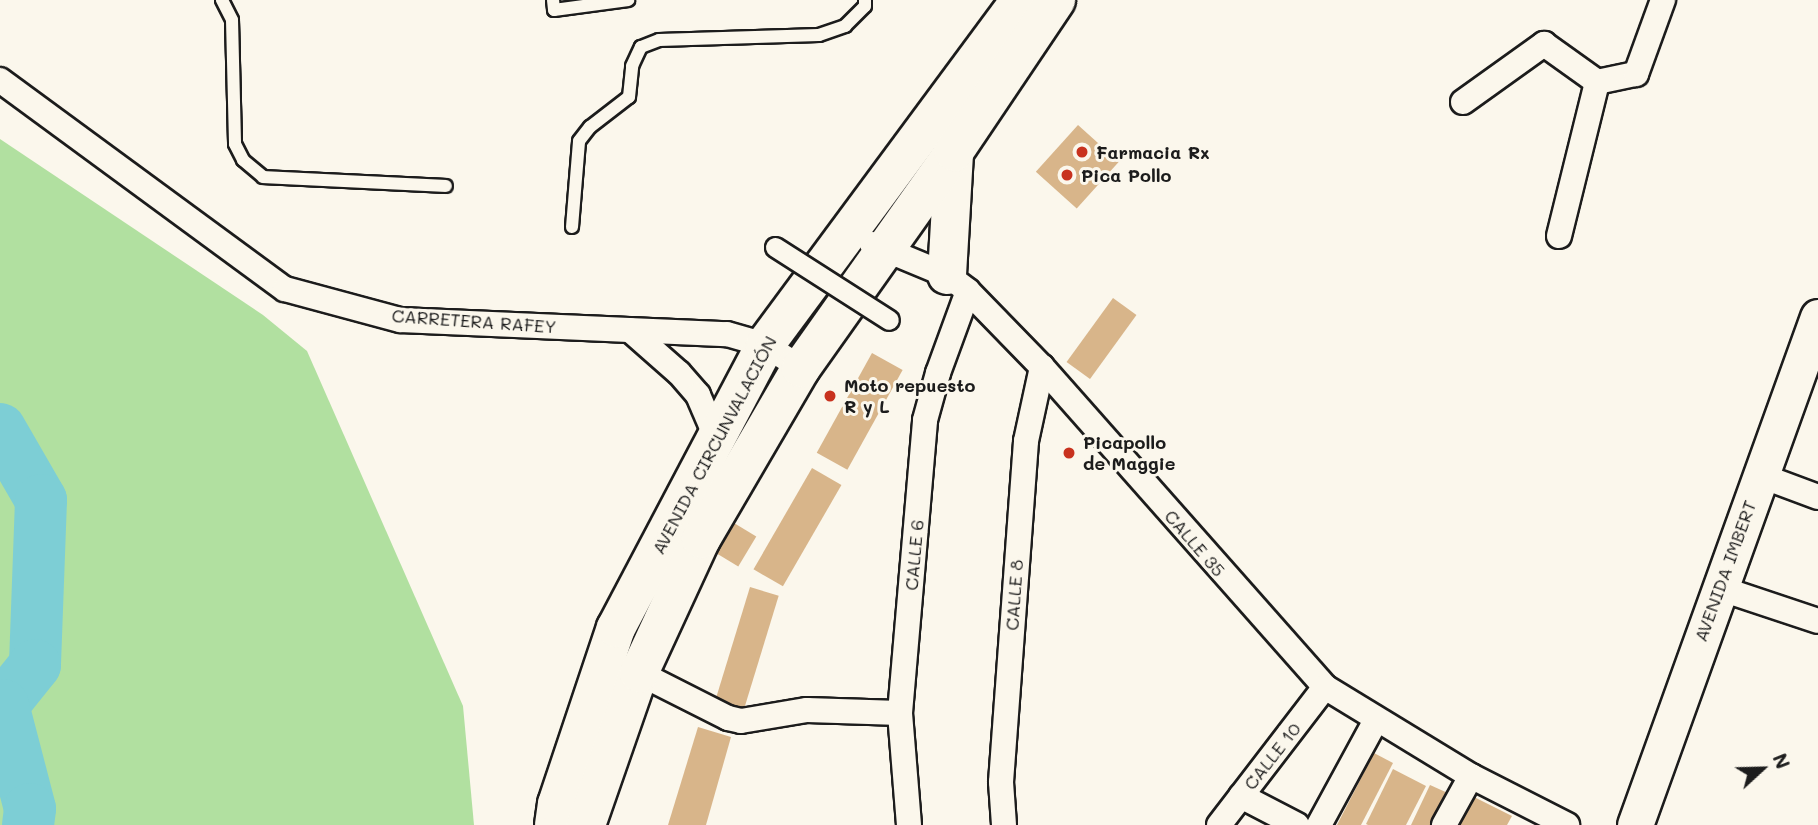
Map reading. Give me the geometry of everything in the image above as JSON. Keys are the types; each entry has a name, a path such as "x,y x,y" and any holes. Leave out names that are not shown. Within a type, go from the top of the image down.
{"main road":[{"name":"AVENIDA CIRCUNVALACIÓN","path":"554,825 557,804 616,628 765,345 1020,0"},
{"name":"AVENIDA CIRCUNVALACIÓN","path":"586,825 639,673 701,539 801,368 954,152 1056,0"},
{"path":"954,152 958,283"},
{"name":"AVENIDA IMBERT","path":"1635,825 1818,317"}],"street":[{"path":"1463,102 1544,44 1597,82 1636,74 1663,0"},
{"name":"CARRETERA RAFEY","path":"0,80 285,289 400,320 727,334 765,345 801,368"},
{"path":"1559,236 1597,82"},
{"name":"CALLE 35","path":"849,233 958,283 1042,367 1325,687 1471,776 1567,825"},
{"path":"775,247 889,320"},
{"name":"CALLE 6","path":"909,825 900,713 925,420 958,283"},
{"path":"630,330 679,373 698,395 716,437"},
{"name":"CALLE 8","path":"1004,825 1001,782 1026,441 1042,367"},
{"path":"1759,475 1818,497"},
{"path":"1719,589 1818,621"},
{"path":"639,673 728,718 741,721 807,710 900,713"},
{"name":"CALLE 10","path":"1219,825 1325,687"},
{"path":"1319,825 1376,720"},
{"path":"1444,825 1471,776"},
{"path":"1241,796 1297,825"}],"lane":[{"path":"222,0 232,20 235,144 243,159 263,177 446,186"},
{"path":"553,0 554,10 628,0"},
{"path":"572,227 579,141 590,127 629,97 632,66 641,47 659,40 819,35 845,26 865,6 865,0"}],"green space":[{"path":"0,139 263,315 307,351 463,706 474,825 0,825"}],"building":[{"path":"1078,125 1119,162 1077,209 1036,172"},
{"path":"1113,298 1136,315 1090,379 1067,362"},
{"path":"872,353 903,370 847,470 817,453"},
{"path":"812,468 841,485 783,586 754,569"},
{"path":"734,523 756,536 738,566 716,553"},
{"path":"750,587 779,596 744,709 716,700"},
{"path":"698,727 731,737 706,825 668,825"},
{"path":"1374,753 1393,763 1361,825 1337,825"},
{"path":"1393,769 1426,786 1406,825 1368,825 1366,824"},
{"path":"1430,785 1450,794 1435,825 1411,825"},
{"path":"1470,795 1512,816 1507,825 1455,825"}],"waterway":[{"path":"0,429 41,500 35,665 3,705 30,809 28,825"}],"place":[{"name":"Farmacia Rx","path":"1082,152"},
{"name":"Pica Pollo","path":"1067,175"},
{"name":"Moto repuesto R y L","path":"830,396"},
{"name":"Picapollo de Maggie","path":"1069,453"}]}
